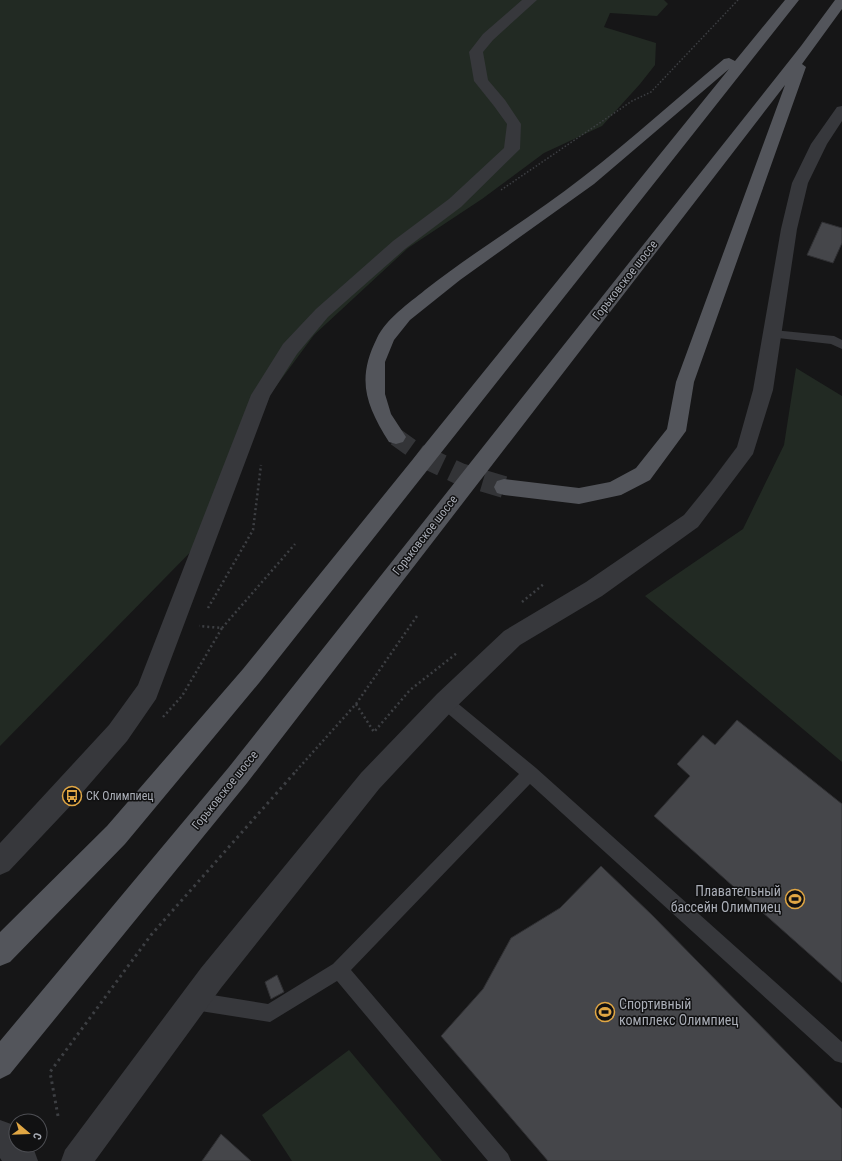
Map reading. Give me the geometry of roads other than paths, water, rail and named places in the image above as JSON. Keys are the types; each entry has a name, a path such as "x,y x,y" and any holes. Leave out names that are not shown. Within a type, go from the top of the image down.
{"main road":[{"path":"0,952 116,835 251,676 792,0"},
{"name":"Горьковское шоссе","path":"0,1064 238,774 806,49 842,0"},
{"path":"396,437 382,415 375,394 376,362 386,338 404,316 454,276 588,181 767,30"},
{"path":"504,487 579,496 614,489 643,474 676,431 684,382 806,49"}],"street":[{"path":"0,862 66,792 118,733 148,691 258,402 290,349 328,309 399,245 455,203 512,149 514,124 500,103 481,81 477,65 476,52 488,37 530,0"},
{"path":"76,1161 194,1000 370,781 445,702 512,638 594,589 691,521 718,489 746,450 763,390 789,229 800,183 818,144 842,110"},
{"path":"0,1135 23,1161"}],"lane":[{"path":"773,334 834,340 842,345"},
{"path":"445,702 530,773 842,1054"},
{"path":"194,1000 270,1013 339,970 530,773"},
{"path":"339,970 501,1161"}],"tunnel":[{"path":"396,437 424,457"},
{"path":"424,457 460,474 504,487"}],"place":[{"name":"СК Олимпиец","path":"72,796"},
{"name":"Плавательный бассейн Олимпиец","path":"795,899"},
{"name":"Спортивный комплекс Олимпиец","path":"605,1012"}]}
